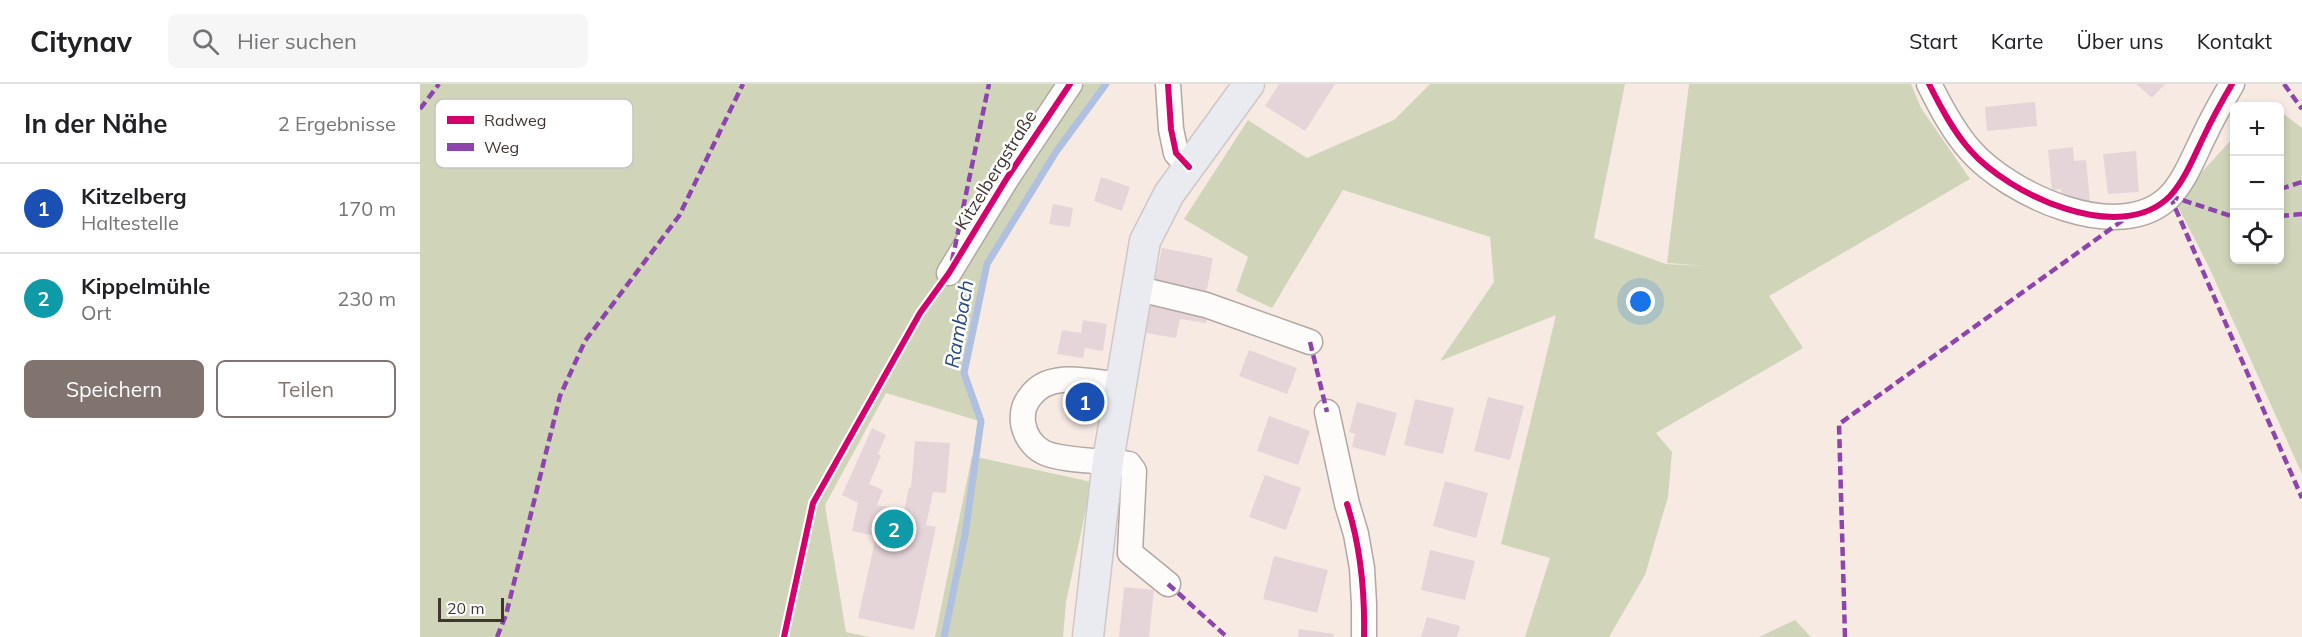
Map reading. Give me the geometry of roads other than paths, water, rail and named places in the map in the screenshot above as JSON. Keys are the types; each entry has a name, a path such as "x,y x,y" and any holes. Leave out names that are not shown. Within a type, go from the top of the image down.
{"main road":[{"path":"1088,637 1108,461 1141,254 1149,229 1169,194 1249,84"}],"street":[{"name":"Kitzelbergstraße","path":"949,273 1007,178 1070,84"},
{"path":"1168,84 1171,129 1176,153 1189,167"},
{"path":"1929,84 1958,134 1982,162 2021,189 2054,206 2079,214 2106,217 2150,210 2170,196 2191,165 2232,84"},
{"path":"1136,288 1206,304 1310,342"},
{"path":"1120,385 1066,380 1047,382 1032,393 1024,411 1024,430 1035,446 1052,456 1129,464 1134,471 1130,553 1168,584"},
{"path":"1327,412 1362,568 1365,604 1364,637"}],"waterway":[{"name":"Rambach","path":"944,637 965,535 981,421 964,373 987,264 1056,152 1106,84"}],"place":[{"name":"Kitzelberg","path":"1085,402"},
{"name":"Kippelmühle","path":"894,529"}]}
